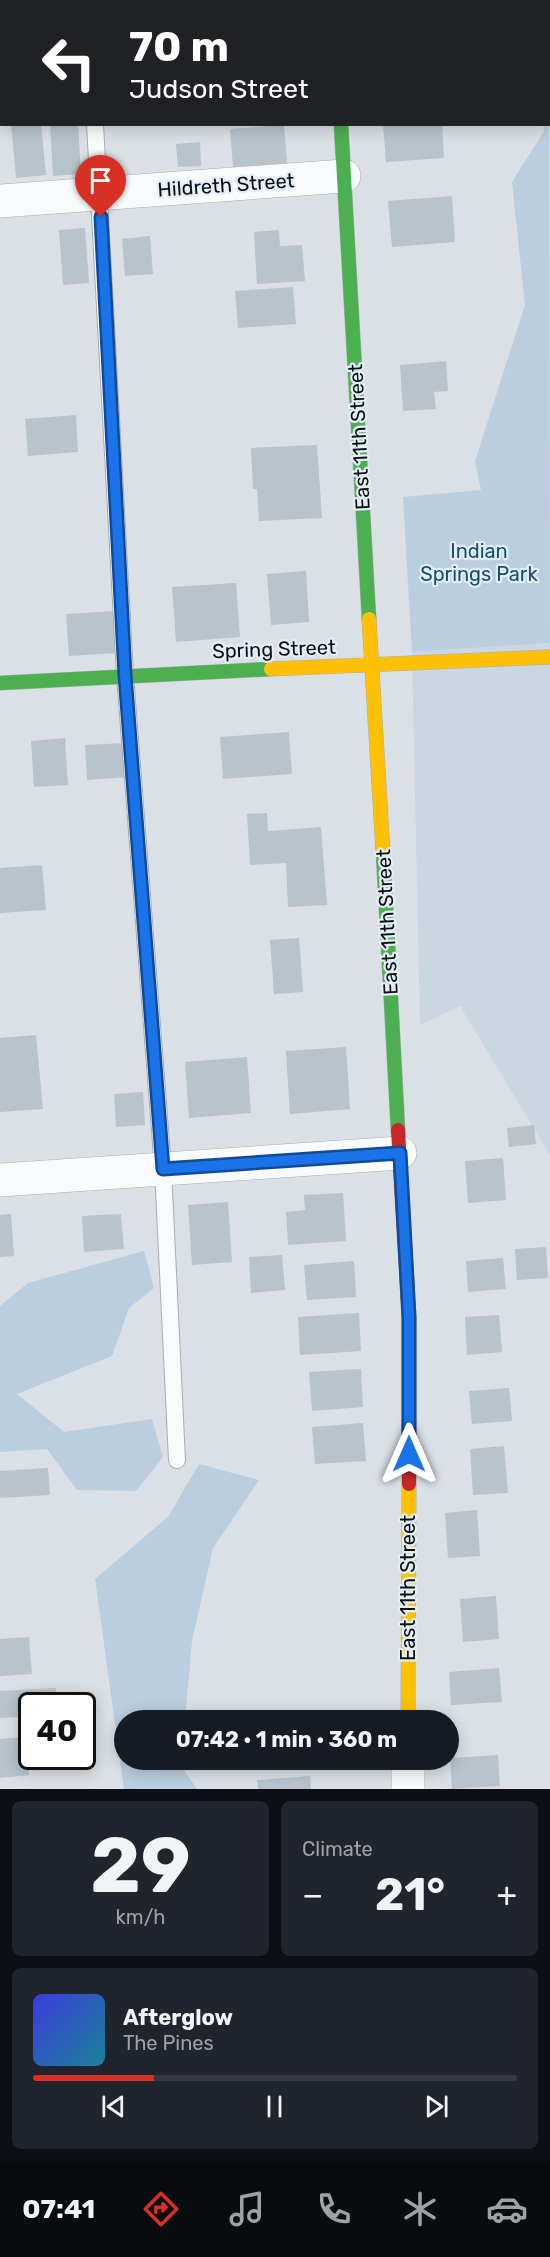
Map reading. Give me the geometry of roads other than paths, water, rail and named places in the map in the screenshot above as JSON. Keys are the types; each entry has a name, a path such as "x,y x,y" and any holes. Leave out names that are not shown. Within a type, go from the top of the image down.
{"street":[{"name":"East 11th Street","path":"341,126 409,1317 408,1710"},
{"name":"Hildreth Street","path":"0,201 344,176"},
{"name":"Spring Street","path":"0,683 125,675 550,657"},
{"path":"0,1180 400,1153"},
{"path":"408,1770 408,1789"}],"lane":[{"path":"95,126 125,675 163,1169 177,1460"}],"park label":[{"name":"Indian Springs Park","path":"479,562"}]}
